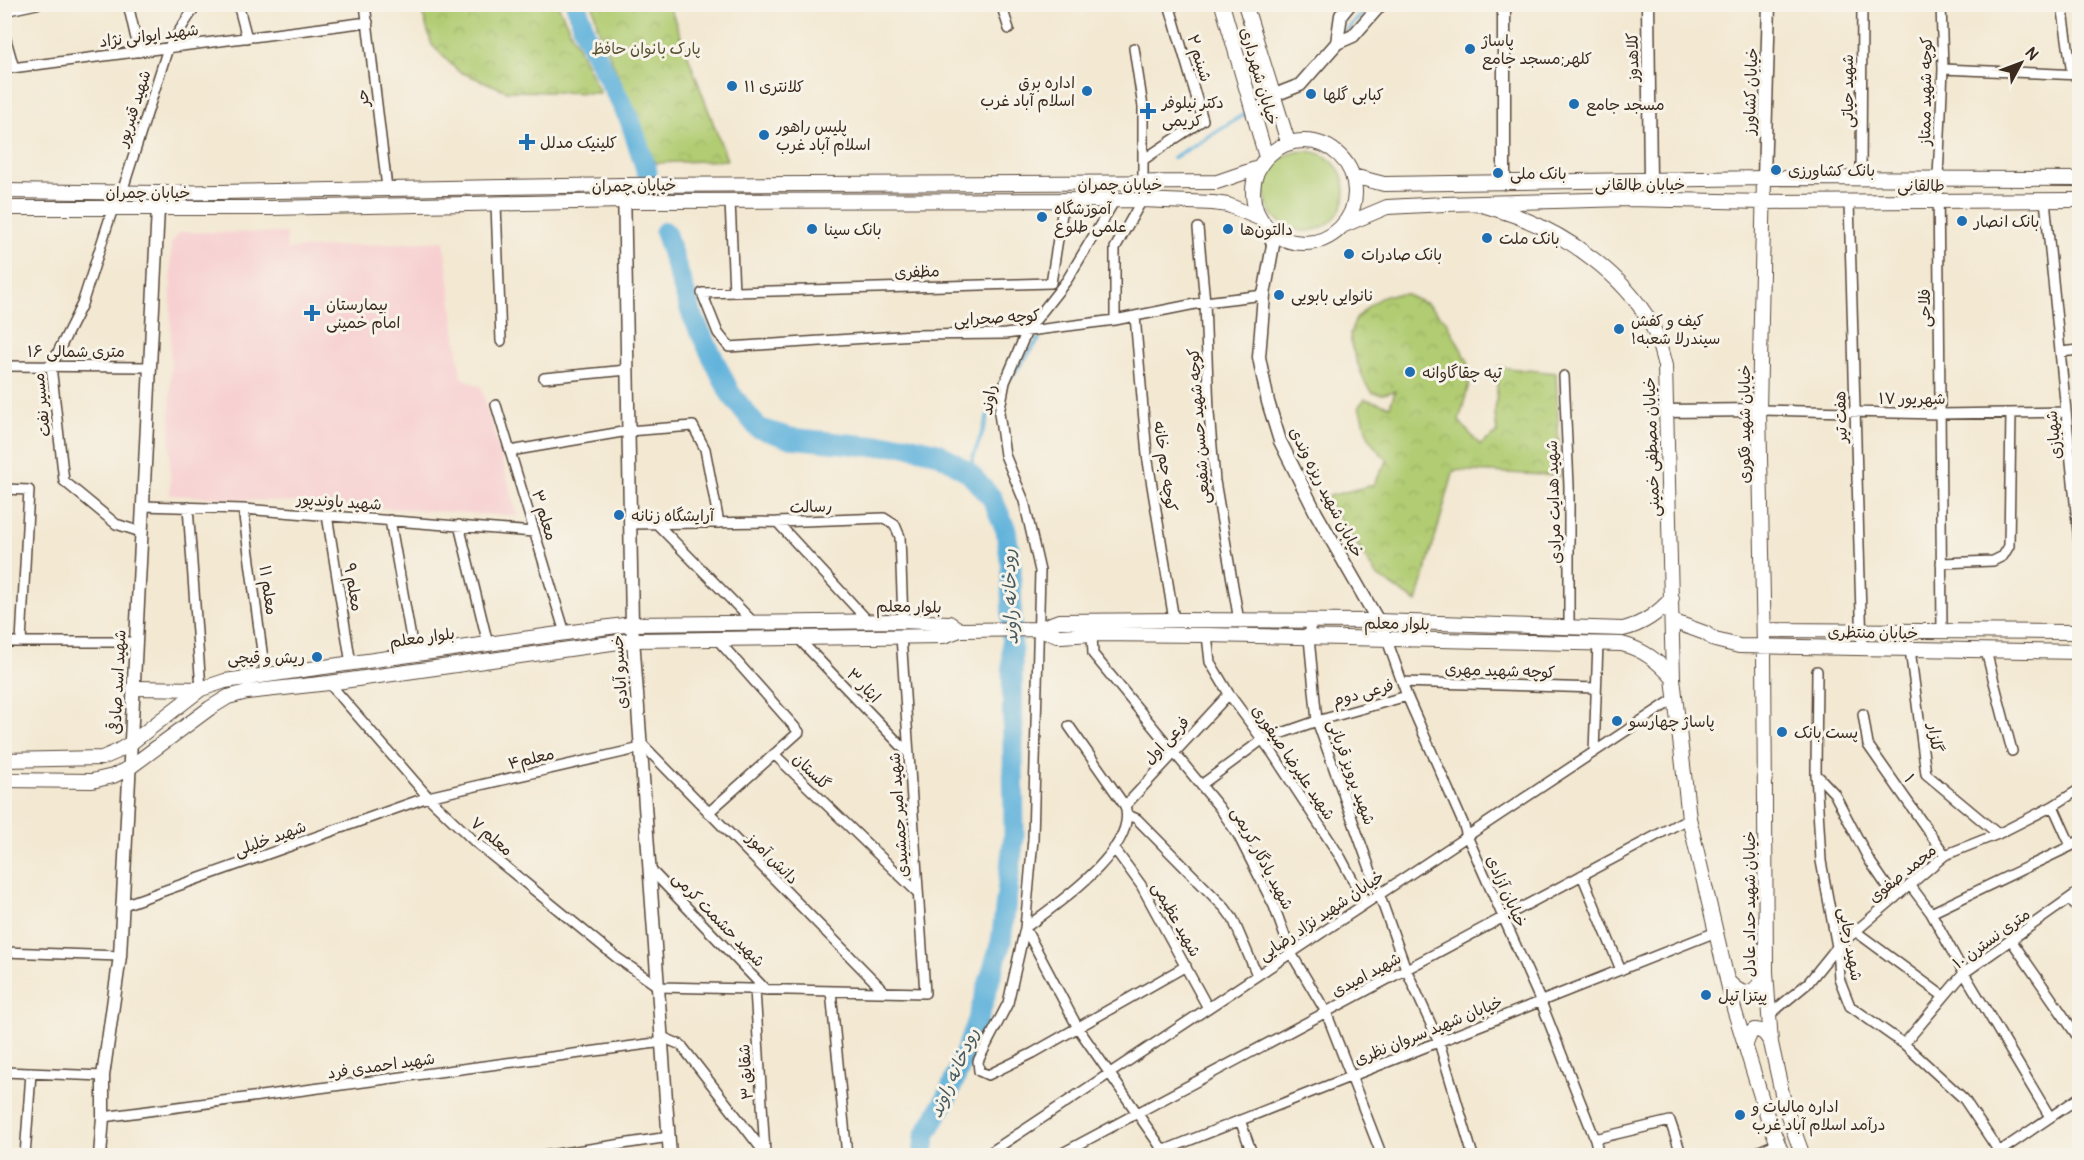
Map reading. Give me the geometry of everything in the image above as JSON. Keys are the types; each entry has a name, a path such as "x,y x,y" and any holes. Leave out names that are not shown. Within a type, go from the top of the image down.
{"main road":[{"name":"خیابان شهرداری","path":"1222,4 1254,114 1262,162"},
{"name":"خیابان شهرداری","path":"1245,4 1288,142"},
{"path":"1315,141 1327,146 1339,153 1353,176 1356,189 1350,215 1332,235 1320,241 1293,242 1280,238 1265,225 1255,207 1252,194 1254,181 1262,162 1276,148 1288,142 1315,141"},
{"name":"خیابان چمران","path":"4,191 122,192 624,185 1217,182 1262,162"},
{"name":"خیابان طالقانی","path":"1353,176 1384,184 1764,178"},
{"name":"طالقانی","path":"1764,178 2079,179"},
{"name":"خیابان شهید فکوری","path":"1764,178 1759,410 1764,646"},
{"path":"1412,184 1406,187 1404,193 1407,202 1412,206"},
{"path":"270,190 270,208"},
{"name":"خیابان طالقانی","path":"1342,226 1387,207 1629,199 1763,202"},
{"name":"خیابان چمران","path":"4,208 270,208 625,201 1142,200 1213,202 1228,205 1265,225"},
{"name":"طالقانی","path":"1763,202 2079,200"},
{"name":"خیابان مصطفی خمینی","path":"1479,204 1520,217 1558,236 1600,265 1633,297 1652,324 1665,366 1673,678"},
{"name":"بلوار معلم","path":"1038,629 1059,621 1174,620 1378,621 1623,629 1636,626 1661,609 1672,598"},
{"name":"بلوار معلم","path":"4,760 102,758 131,743 201,689 225,681 565,633 632,624 903,621 949,623 960,630"},
{"name":"خیابان منتظری","path":"1672,621 1705,633 1715,640 1739,646 2079,652"},
{"path":"960,630 1038,629"},
{"name":"بلوار معلم","path":"1038,629 1061,636 1092,633 1622,644 1636,648 1661,664 1673,678"},
{"name":"بلوار معلم","path":"4,780 92,781 113,776 129,768 228,697 263,690 329,683 633,639 945,636 960,630"},
{"name":"خیابان منتظری","path":"1764,630 2079,632"},
{"name":"خیابان شهید حداد عادل","path":"1764,646 1768,1016 1771,1042 1785,1107 1803,1155"},
{"name":"خیابان شهید حداد عادل","path":"1673,678 1689,818 1745,1046 1780,1149"},
{"path":"134,688 201,689"},
{"path":"1727,980 1739,991 1750,992 1757,988 1766,972"},
{"path":"1745,1046 1754,1030 1760,1030 1771,1042"}],"street":[{"path":"4,11 37,4"},
{"path":"128,4 140,52"},
{"name":"شهید قنبرپور","path":"122,192 168,48 197,4"},
{"path":"238,4 247,38"},
{"name":"حر","path":"365,4 387,188"},
{"path":"1001,4 1009,29"},
{"name":"شبنم ۲","path":"1143,160 1203,120 1169,4"},
{"path":"1337,43 1341,15 1350,4"},
{"path":"1254,114 1272,96 1300,86 1337,43 1353,36 1381,4"},
{"path":"1504,4 1504,183"},
{"name":"کلاهدوز","path":"1648,4 1650,181"},
{"name":"خیابان کشاورز","path":"1764,178 1769,4"},
{"name":"شهید حیاتی","path":"1861,178 1862,4"},
{"name":"کوچه شهید ممتاز","path":"1939,202 1943,69 1941,4"},
{"path":"1943,69 2076,74 2062,4"},
{"name":"شهید ایوانی نژاد","path":"9,69 368,22"},
{"path":"4,33 9,69"},
{"path":"1134,48 1143,106 1143,183"},
{"name":"خسرو آبادی","path":"624,185 632,624 670,1155"},
{"name":"راوند","path":"1078,1028 988,1075 979,1071 978,1061 1008,1003 1025,928 1033,839 1040,571 1024,501 1005,454 999,413 1005,382 1027,331 1067,280 1115,200"},
{"path":"1115,320 1115,248 1142,200"},
{"path":"730,201 734,292"},
{"name":"مظفری","path":"729,347 718,333 702,292 1051,283 1064,201"},
{"name":"شهبازی","path":"2045,201 2066,412 2074,449 2079,552"},
{"name":"هفت تیر","path":"1849,202 1862,648"},
{"name":"فلاحی","path":"1939,202 1942,631"},
{"path":"496,204 501,341"},
{"name":"مسیر نفت","path":"112,208 82,304 51,366 64,481 116,524 141,532"},
{"name":"شهید اسد صادقی","path":"100,1155 103,1076 120,956 148,367 158,209"},
{"name":"خیابان شهید ریزه وندی","path":"1265,225 1273,245 1264,295 1259,357 1268,402 1280,441 1316,513 1387,640"},
{"name":"کوچه شهید حسن شفیعی","path":"1198,228 1206,302 1209,413 1215,481 1239,621"},
{"name":"کوچه صحرایی","path":"729,347 914,335 1027,331 1115,320 1206,302 1264,295"},
{"name":"کوچه جم خانه","path":"1135,316 1147,455 1174,620"},
{"path":"2060,352 2079,350"},
{"name":"۱۶ متری شمالی","path":"4,366 148,367"},
{"path":"544,378 627,370"},
{"name":"شهید هدایت مرادی","path":"1564,376 1569,486 1569,628"},
{"name":"معلم ۳","path":"496,405 565,633"},
{"path":"1667,411 1759,410"},
{"name":"۱۷ شهریور","path":"1759,410 1940,414 2066,412"},
{"path":"1941,563 1993,561 2003,556 2009,546 2011,413"},
{"path":"510,451 628,431 693,426 705,449 719,523"},
{"path":"4,489 29,490 21,642"},
{"name":"شهید باوندپور","path":"142,506 243,509 534,532"},
{"path":"188,507 201,689"},
{"name":"معلم ۱۱","path":"243,509 265,674"},
{"name":"معلم ۹","path":"327,515 351,664"},
{"name":"رسالت","path":"629,524 884,518 895,525 900,537 903,621"},
{"path":"390,520 414,655"},
{"path":"777,522 869,622"},
{"path":"656,523 754,623"},
{"path":"459,525 488,644"},
{"name":"شهید پرویز قربانی","path":"1311,622 1309,638 1317,721 1406,969 1439,1042 1473,1155"},
{"name":"شهید یادگار کریمی","path":"1092,633 1094,654 1175,752 1238,835 1274,906 1291,953 1326,1012 1382,1155"},
{"name":"شهید علیرضا صیفوری","path":"1207,635 1209,662 1341,858 1365,903"},
{"name":"شهید امیر جمشیدی","path":"885,992 925,993 901,636"},
{"name":"ایثار ۳","path":"797,637 909,754"},
{"name":"گلستان","path":"716,638 799,732 774,754 918,893"},
{"name":"خیابان آزادی","path":"1387,640 1407,696 1502,918 1541,1002 1599,1155"},
{"path":"4,642 136,642"},
{"path":"1594,752 1598,643"},
{"name":"گلزار","path":"1910,649 1926,774 1998,834"},
{"path":"1986,651 2012,751"},
{"name":"شهید رجایی","path":"1817,671 1816,774 1821,861 1837,947 1839,978 1850,1006 1904,1044 1964,1099 2001,1154"},
{"name":"کوچه شهید مهری","path":"1402,682 1596,688"},
{"name":"معلم ۷","path":"329,683 428,798 474,841 616,957 659,987"},
{"name":"فرعی اول","path":"1127,811 1175,752 1229,694"},
{"name":"فرعی دوم","path":"1201,785 1262,740 1317,721 1407,696"},
{"name":"خیابان شهید نژاد رضایی","path":"985,1155 1674,699"},
{"name":"۱","path":"1863,714 1868,745 1945,855"},
{"path":"1069,726 1127,811 1225,908 1233,919 1257,975"},
{"name":"معلم۴","path":"428,798 641,746"},
{"name":"دانش آموز","path":"641,746 885,992"},
{"path":"708,813 774,754"},
{"path":"1816,774 1834,793 1869,860 1895,898"},
{"name":"محمد صفوی","path":"1768,1016 1808,983 1837,947 1945,855 1998,834 2053,806 2079,789"},
{"name":"شهید خلیلی","path":"121,906 428,798"},
{"path":"1931,913 2075,843 2053,806"},
{"path":"1127,811 1124,833 1085,882 1025,928 1078,1028 1166,1153"},
{"name":"شهید امیدی","path":"1057,1155 1689,818"},
{"name":"شهید عظیمی","path":"1114,848 1141,885 1208,1008"},
{"name":"شهید حشمت کرمی","path":"650,869 766,990"},
{"path":"1582,875 1621,970"},
{"path":"1910,885 1931,913 2050,1117"},
{"name":"۱۰ متری نسترن","path":"1904,1044 1964,973 2079,891"},
{"path":"2070,899 2079,912"},
{"path":"1855,931 1943,996"},
{"name":"خیابان شهید سروان نظری","path":"1150,1155 1166,1153 1240,1120 1716,932"},
{"path":"2011,940 2079,1040"},
{"path":"4,952 120,956"},
{"path":"1078,1028 1186,966"},
{"path":"659,987 885,992"},
{"name":"شقایق ۳","path":"755,989 765,1154"},
{"path":"831,991 847,1155"},
{"path":"662,1040 681,1045 765,1154"},
{"name":"شهید احمدی فرد","path":"103,1117 662,1040"},
{"path":"4,1072 103,1076"},
{"path":"25,1155 31,1073"},
{"path":"2001,1154 2079,1097"},
{"path":"1240,1120 1253,1155"},
{"path":"1594,1139 1670,1121 1682,1155"},
{"path":"543,1155 669,1137"},
{"path":"1748,1155 1780,1149"}],"shaded area":[{"name":"بیمارستان امام خمینی","path":"180,232 286,233 287,249 444,241 461,377 481,387 518,516 170,495 171,244"}],"green space":[{"path":"420,5 558,5 600,93 507,91 458,71 432,45"},
{"name":"پارک بانوان حافظ","path":"593,5 669,5 727,160 655,163 598,28"},
{"path":"1297,151 1313,151 1334,162 1345,183 1345,199 1334,220 1313,231 1297,231 1283,225 1271,213 1265,199 1265,183 1271,169 1283,157"},
{"path":"1405,294 1427,304 1446,321 1468,362 1469,384 1459,421 1480,445 1497,433 1495,413 1499,367 1556,373 1560,476 1454,470 1417,602 1377,576 1325,497 1373,485 1388,460 1372,443 1359,406 1365,399 1390,406 1395,391 1383,394 1373,393 1365,383 1352,348 1350,333 1356,319 1370,305 1385,295"}],"waterway":[{"path":"576,4 586,36 630,120 647,172"},
{"path":"1343,34 1371,4"},
{"path":"1173,158 1250,111"},
{"name":"رودخانه راوند","path":"665,232 692,315 730,393 758,428 790,438 869,446 904,445 938,453 968,472 992,498 1006,530 1011,565 1014,835 1001,942 976,1026 949,1093 925,1136 923,1156"},
{"path":"1011,377 1039,339"},
{"path":"968,472 992,405 1000,393"}],"place":[{"name":"پاساژ کلهر;مسجد جامع","path":"1470,49"},
{"name":"کلانتری ۱۱","path":"732,86"},
{"name":"اداره برق اسلام آباد غرب","path":"1087,91"},
{"name":"کبابی گلها","path":"1311,94"},
{"name":"مسجد جامع","path":"1574,104"},
{"name":"دکتر نیلوفر کریمی","path":"1148,111"},
{"name":"پلیس راهور اسلام آباد غرب","path":"764,135"},
{"name":"کلینیک مدلل","path":"527,142"},
{"name":"بانک کشاورزی","path":"1776,170"},
{"name":"بانک ملی","path":"1498,173"},
{"name":"آموزشگاه علمی طلوع","path":"1042,217"},
{"name":"بانک انصار","path":"1962,221"},
{"name":"بانک سینا","path":"812,229"},
{"name":"دالتون‌ها","path":"1228,229"},
{"name":"بانک ملت","path":"1487,238"},
{"name":"بانک صادرات","path":"1349,254"},
{"name":"نانوایی بابویی","path":"1279,295"},
{"name":"بیمارستان امام خمینی","path":"312,313"},
{"name":"کیف و کفش سیندرلا شعبه۱","path":"1619,329"},
{"name":"تپه چقاگاوانه","path":"1410,372"},
{"name":"آرایشگاه زنانه","path":"619,515"},
{"name":"ریش و قیچی","path":"317,657"},
{"name":"پاساژ چهارسو","path":"1617,721"},
{"name":"پست بانک","path":"1782,732"},
{"name":"پیتزا تپل","path":"1706,995"},
{"name":"اداره مالیات و درآمد اسلام آباد غرب","path":"1740,1115"}]}
